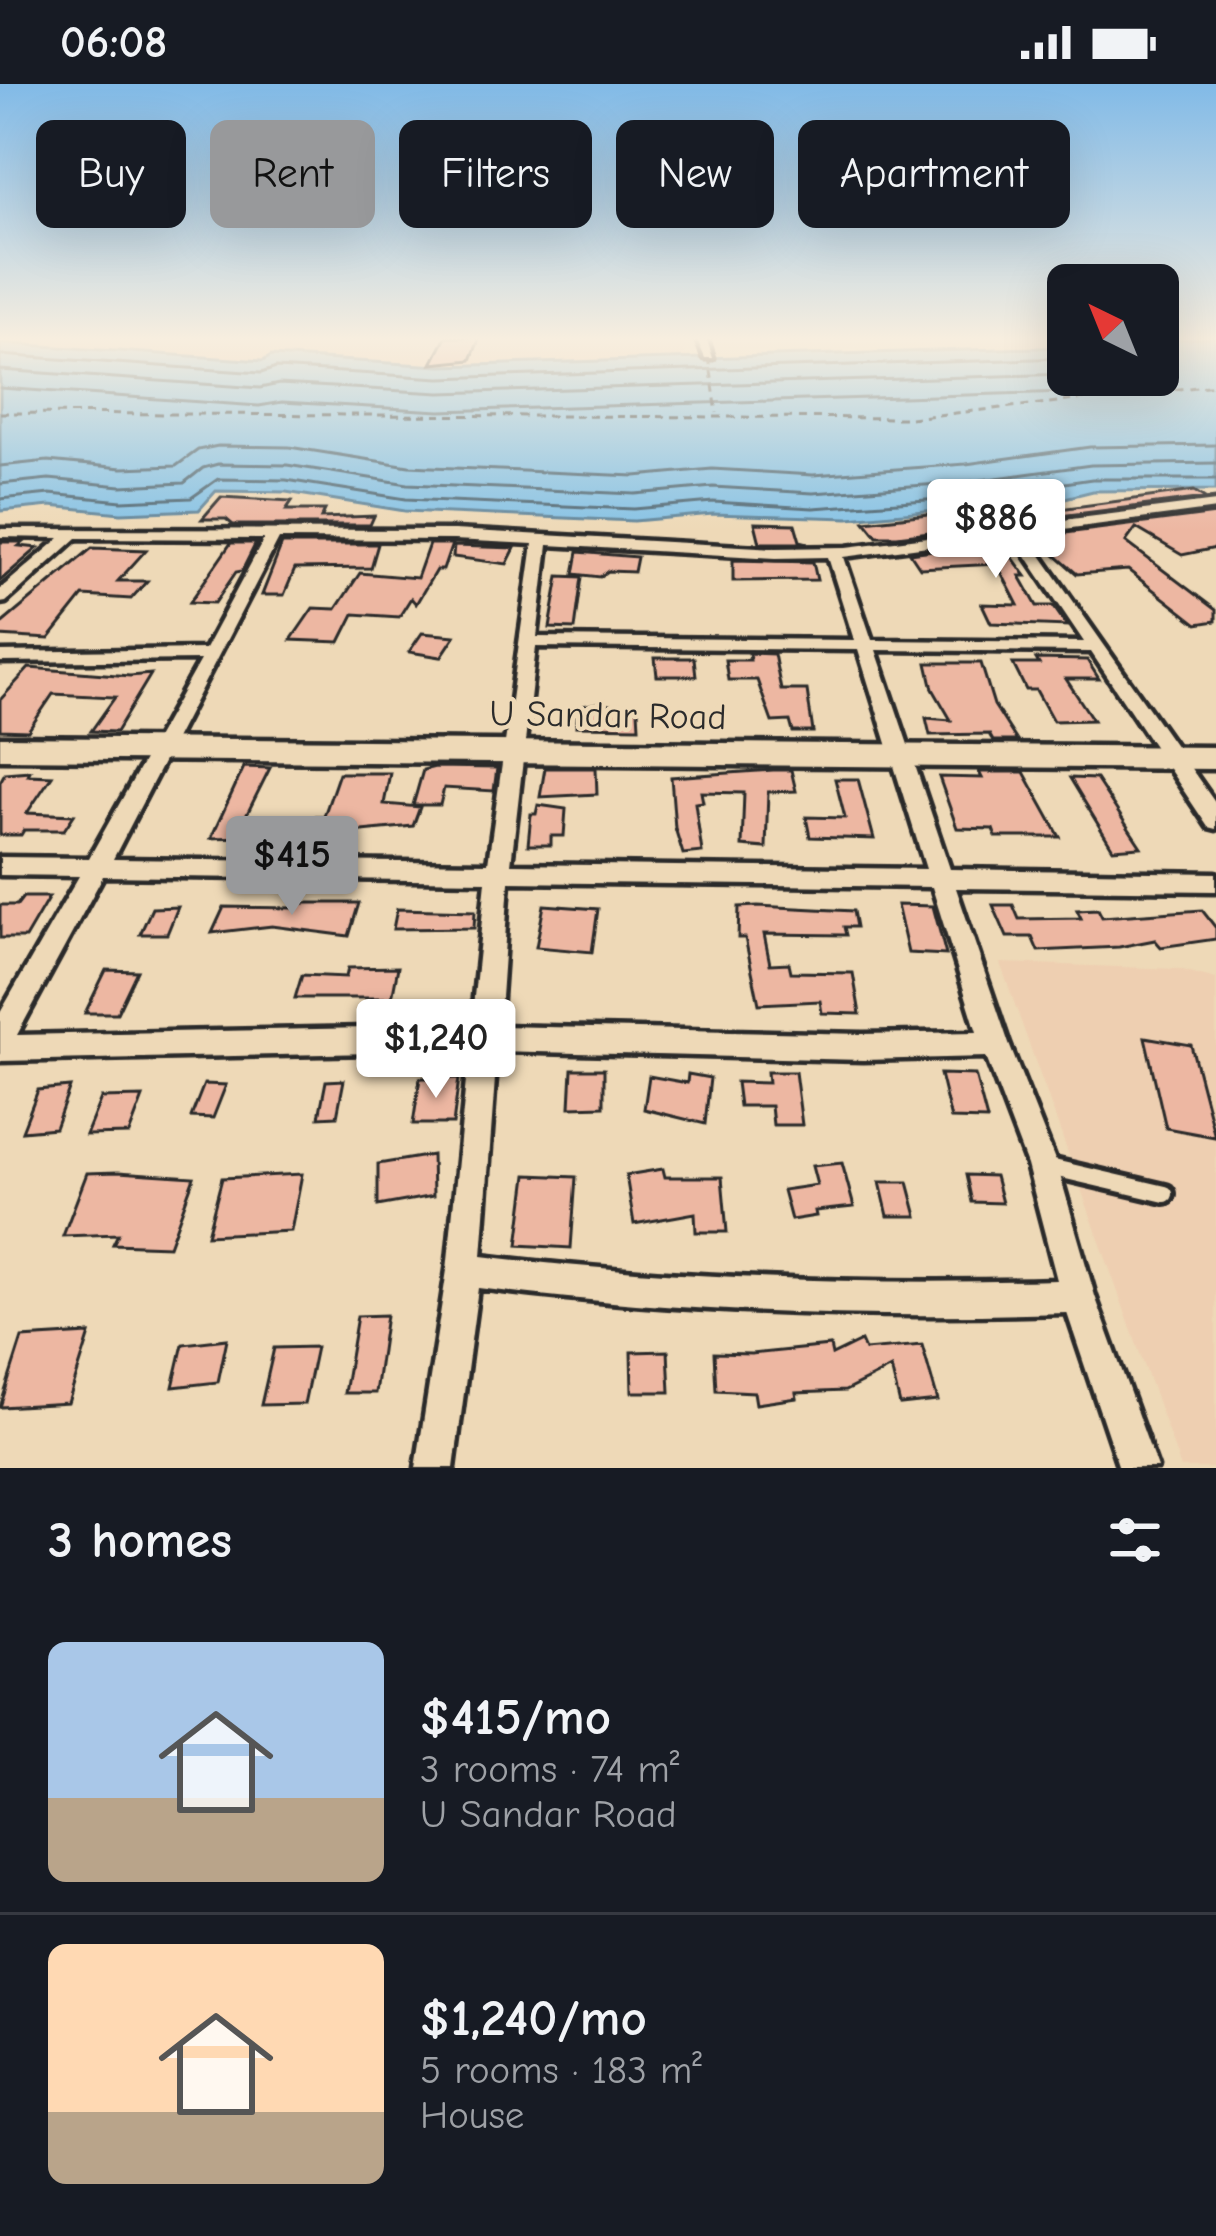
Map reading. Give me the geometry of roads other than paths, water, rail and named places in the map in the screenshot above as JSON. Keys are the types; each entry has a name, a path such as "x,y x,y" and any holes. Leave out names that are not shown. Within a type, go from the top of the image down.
{"main road":[{"name":"U Sandar Road","path":"0,748 1216,758"}],"street":[{"path":"0,533 541,538 835,553 1216,505"},
{"path":"1017,531 1216,821"},
{"path":"0,1039 162,749 273,536"},
{"path":"0,598 70,537"},
{"path":"435,1468 464,1270 498,874 541,538"},
{"path":"835,553 994,1044 1042,1166 1078,1296 1138,1468"},
{"path":"526,642 1095,647"},
{"path":"0,657 210,654"},
{"path":"0,866 1216,882"},
{"path":"0,1048 487,1038 863,1047 994,1044"},
{"path":"464,1270 604,1289 980,1300 1078,1296"}],"lane":[{"path":"1042,1166 1165,1194"}],"water":[{"path":"0,402 1216,402 1216,490 1093,491 1065,498 849,518 713,514 634,521 405,511 286,492 216,491 199,510 121,513 50,506 0,511"}]}
